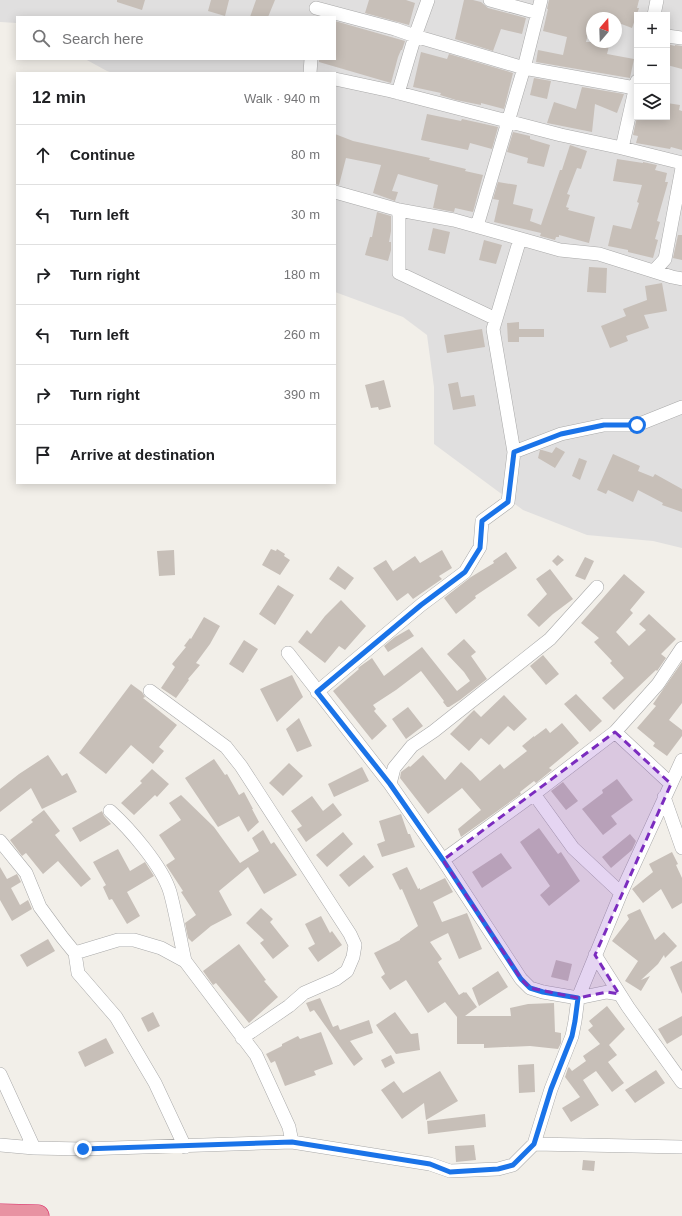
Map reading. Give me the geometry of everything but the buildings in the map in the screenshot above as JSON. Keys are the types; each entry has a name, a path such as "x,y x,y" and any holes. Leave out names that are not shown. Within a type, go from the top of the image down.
{"highway":[{"path":"0,1215 38,1216"}],"street":[{"path":"398,93 415,36 428,0"},
{"path":"478,226 524,68 539,6 490,0"},
{"path":"655,12 657,0"},
{"path":"316,8 395,29 524,68 634,84"},
{"path":"670,36 682,38"},
{"path":"310,72 311,60"},
{"path":"336,79 398,93 561,135 682,163"},
{"path":"622,148 634,93"},
{"path":"654,271 665,259 682,168"},
{"path":"336,192 399,210 478,226 560,250 599,254 682,279"},
{"path":"399,210 399,273 496,319"},
{"path":"317,692 421,605 465,572 480,548 482,521 508,502 514,452 493,329 520,239"},
{"path":"514,452 561,434 604,425 637,425 682,407"},
{"path":"390,784 394,768 412,746 434,731 550,639 597,587"},
{"path":"443,860 616,732 658,684 682,648"},
{"path":"288,653 390,784 443,860 521,979 530,988 543,992 578,998 607,992 619,994"},
{"path":"150,691 226,747 241,766 350,934 355,945 353,957 347,971 336,979 304,993 289,1006 242,1038"},
{"path":"616,732 671,784"},
{"path":"0,1145 34,1148 83,1149 185,1147 292,1142 430,1164 450,1172 498,1169 513,1165 534,1144 551,1089 572,1036 578,998 621,893 682,760"},
{"path":"534,794 573,848 621,893"},
{"path":"664,797 682,848"},
{"path":"110,811 126,825 159,869 170,890 185,961 256,1055 289,1127 292,1142"},
{"path":"0,841 26,873 40,908 75,953 78,973 116,1017 155,1083 185,1147"},
{"path":"75,953 118,940 134,940 161,948 185,961"},
{"path":"595,955 619,994 682,1082"},
{"path":"0,1074 34,1148"},
{"path":"534,1144 682,1147"}],"highlighted area":[{"path":"615,732 671,784 595,955 619,994 607,992 578,998 530,988 521,979 443,860"}],"shaded area":[{"path":"0,0 682,0 682,548 653,541 587,535 523,510 434,444 434,387 427,335 403,317 336,292 336,72 110,72 87,60 336,60 336,16 16,16 16,23 0,22"}],"route":[{"path":"83,1149 185,1147 292,1142 430,1164 450,1172 498,1169 513,1165 534,1144 551,1089 567,1044 572,1036 578,998 543,992 530,988 521,979 443,860 390,784 317,692 421,605 465,572 480,548 482,521 508,502 514,452 561,434 604,425 637,425"}]}
